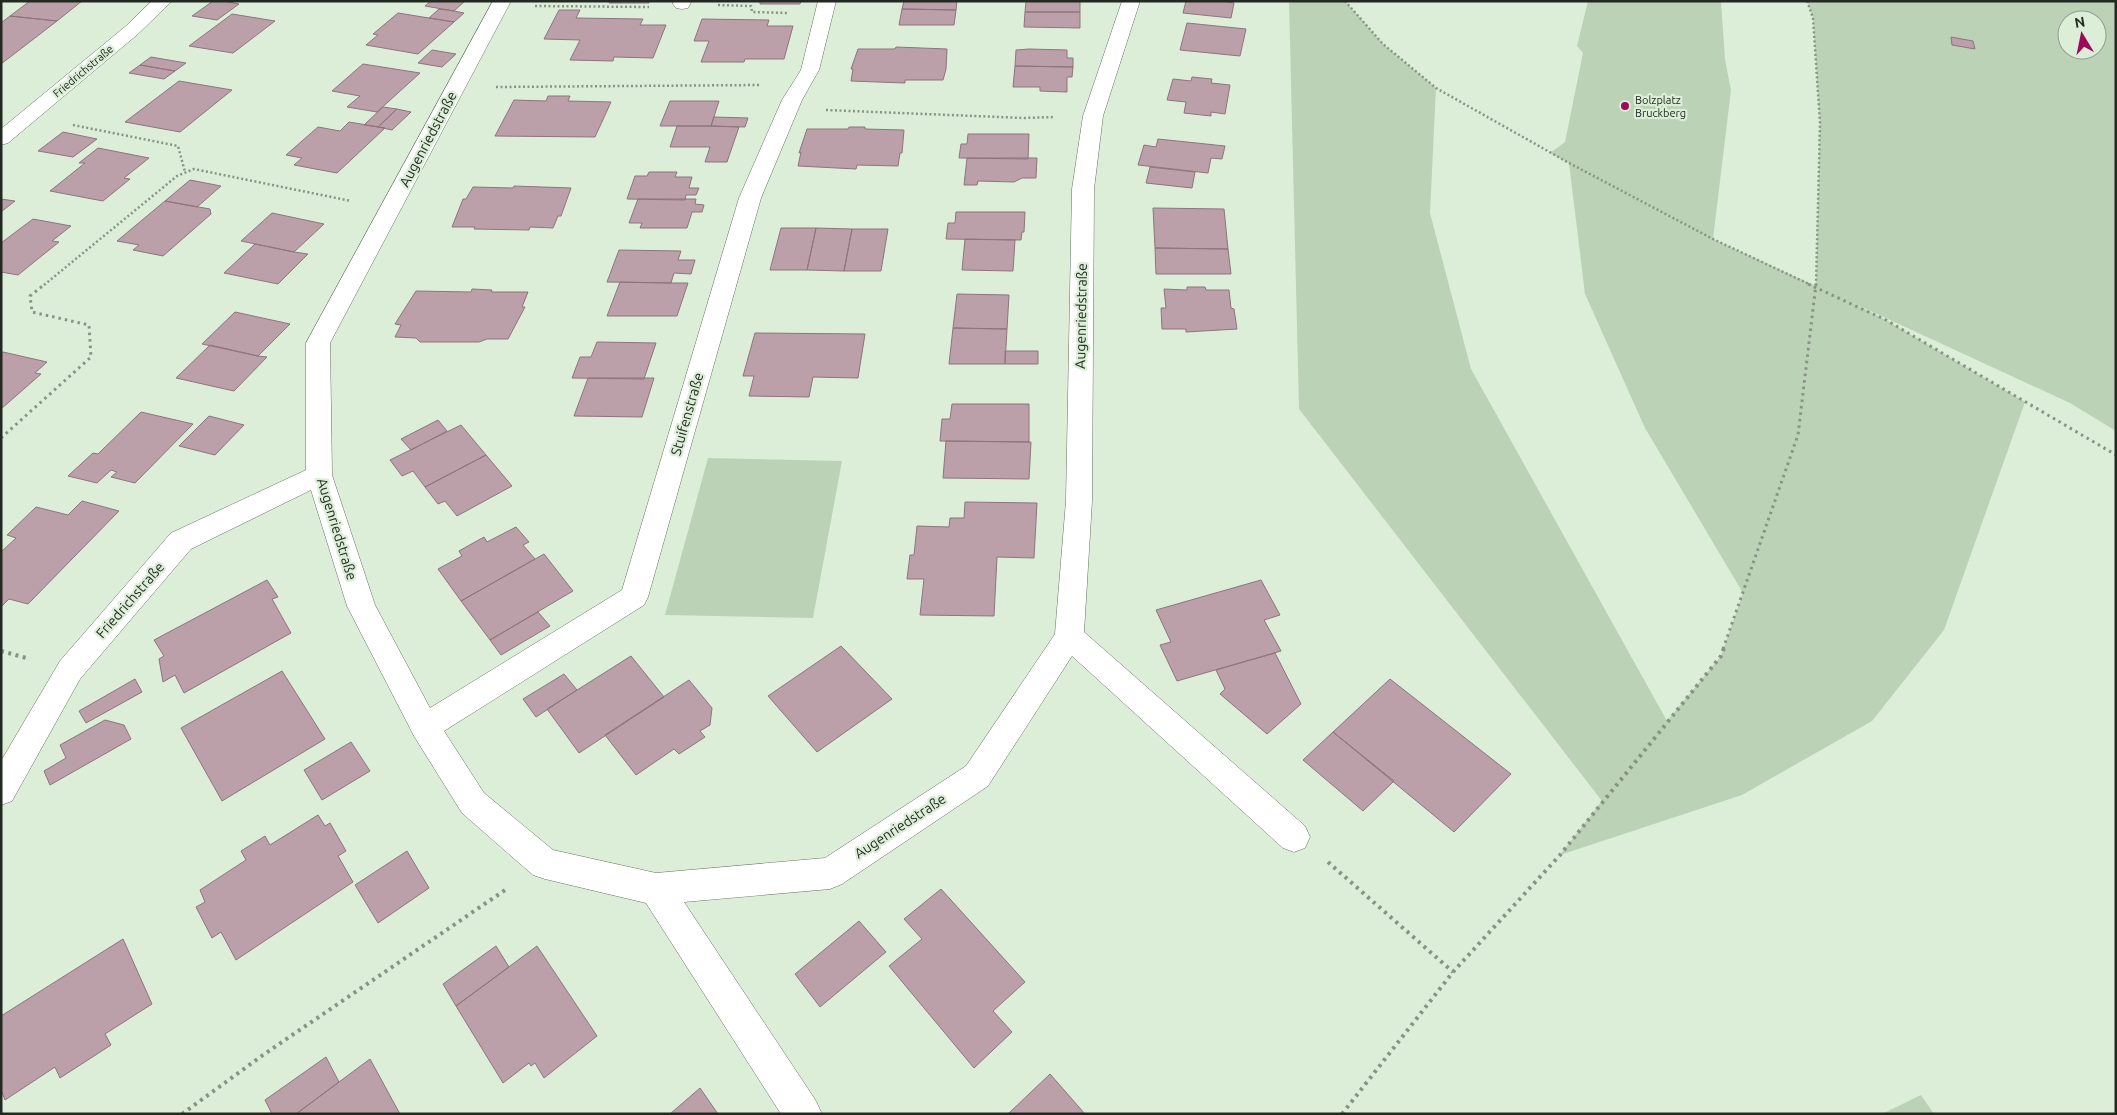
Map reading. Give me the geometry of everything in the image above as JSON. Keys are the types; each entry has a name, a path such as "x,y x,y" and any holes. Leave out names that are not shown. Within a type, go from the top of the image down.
{"street":[{"name":"Friedrichstraße","path":"1,139 163,1"},
{"name":"Stuifenstraße","path":"425,727 634,597 750,198 792,100 810,70 827,1"},
{"name":"Augenriedstraße","path":"500,4 318,343 319,475 361,606 425,727 472,803 544,864 656,889 830,873 977,776 1069,636 1079,501 1083,189 1093,116 1131,1"},
{"name":"Friedrichstraße","path":"1,791 70,670 181,541 319,475"},
{"path":"1069,636 1294,837"},
{"path":"656,889 803,1114"}],"path":[{"path":"1345,1 1383,44 1436,88 1569,163 1713,239 1886,320 2116,455"},
{"path":"1342,1114 1453,972 1560,855 1721,656 1798,435 1816,286 1820,123 1813,18 1807,1"},
{"path":"500,4 604,6"},
{"path":"455,88 758,84"},
{"path":"830,111 1024,118"},
{"path":"28,117 178,146 185,172"},
{"path":"1,438 92,357 89,324 32,312 30,296 176,176 194,169 347,201 392,206"},
{"path":"1294,837 1346,876 1453,972"},
{"path":"182,1114 263,1055 544,864"}],"green space":[{"path":"1289,1 1345,1 1383,44 1436,88 1430,213 1471,369 1667,721 1721,656 1743,593 1645,428 1585,294 1569,163 1550,153 1565,142 1583,53 1577,46 1588,1 1721,1 1725,60 1731,90 1713,239 1816,286 1820,123 1813,18 1807,1 2116,1 2116,431 2070,403 1849,301 1886,320 2025,402 1944,630 1872,721 1742,795 1560,855 1602,801 1299,409"},
{"path":"708,458 842,461 813,618 665,615"},
{"path":"1921,1095 1934,1114 1882,1114"}],"building":[{"path":"30,1 82,1 57,21 10,16"},
{"path":"213,1 239,4 217,20 192,16"},
{"path":"431,1 465,1 454,11 425,6"},
{"path":"610,1 650,1 649,3 609,3"},
{"path":"760,1 801,1 800,4 760,4"},
{"path":"904,1 957,1 956,10 902,9"},
{"path":"1026,1 1080,1 1080,12 1025,12"},
{"path":"1186,1 1234,3 1231,18 1183,13"},
{"path":"439,9 464,13 454,22 429,18"},
{"path":"902,9 956,10 954,25 899,25"},
{"path":"559,10 580,10 576,18 643,19 640,25 666,25 653,58 614,57 613,61 570,60 580,40 544,39"},
{"path":"1025,12 1080,12 1080,28 1024,27"},
{"path":"398,13 454,22 418,54 366,45 378,35 373,34"},
{"path":"232,14 275,21 233,53 189,46"},
{"path":"10,16 57,21 1,64 1,23"},
{"path":"702,19 769,20 767,26 793,26 784,59 745,59 744,62 701,62 709,41 694,41"},
{"path":"1187,23 1246,29 1240,56 1180,50"},
{"path":"1951,37 1973,41 1975,49 1952,45"},
{"path":"896,47 947,49 946,69 943,80 905,80 905,83 851,81 853,69 851,69 858,49 895,49"},
{"path":"432,50 456,54 442,67 418,63"},
{"path":"1016,50 1067,50 1067,58 1073,58 1073,67 1015,66"},
{"path":"151,57 186,63 175,71 140,65"},
{"path":"363,64 420,73 377,112 347,107 360,96 332,91"},
{"path":"140,65 175,71 164,79 129,73"},
{"path":"1015,66 1073,67 1072,77 1067,77 1067,92 1040,91 1040,87 1013,87"},
{"path":"1192,77 1212,79 1211,83 1230,85 1225,114 1211,112 1211,116 1184,113 1186,102 1167,100 1173,79 1191,81"},
{"path":"179,81 232,90 180,132 125,122"},
{"path":"548,96 570,96 568,101 611,102 595,137 495,136 514,100 546,101"},
{"path":"670,101 719,101 711,126 660,126"},
{"path":"383,107 397,109 378,127 364,125"},
{"path":"397,109 411,112 392,130 378,127"},
{"path":"714,117 748,118 745,127 711,126"},
{"path":"349,122 385,128 337,173 294,165 302,158 286,155 318,127 340,131"},
{"path":"677,126 739,127 727,162 705,162 710,147 670,147"},
{"path":"849,127 904,130 902,153 900,153 898,166 857,165 856,169 798,166 801,152 799,153 807,129 848,129"},
{"path":"63,132 97,139 73,157 38,151"},
{"path":"968,134 1029,134 1028,159 959,158 961,144 967,144"},
{"path":"1158,139 1225,146 1222,159 1211,158 1208,173 1138,165 1144,145 1156,147"},
{"path":"98,148 149,158 124,178 130,179 103,201 50,191 85,163 79,163"},
{"path":"967,158 1037,158 1036,178 1022,178 1014,182 978,181 977,185 964,185"},
{"path":"1150,167 1195,172 1192,188 1146,183"},
{"path":"649,172 677,172 675,177 692,177 689,188 699,188 696,195 686,195 685,200 627,199 635,176 647,176"},
{"path":"190,180 221,186 197,207 165,201"},
{"path":"514,186 571,188 561,216 558,216 553,228 530,227 529,230 452,227 463,199 466,199 473,187 513,188"},
{"path":"1,199 15,201 1,212"},
{"path":"638,199 696,199 695,204 704,205 702,212 692,212 687,228 640,228 642,223 629,223"},
{"path":"165,201 210,209 211,214 163,256 133,250 139,245 117,241"},
{"path":"1153,208 1224,209 1228,249 1155,248"},
{"path":"956,212 1025,212 1024,232 1022,232 1021,240 946,239 948,223 955,223"},
{"path":"272,213 324,224 294,252 241,241"},
{"path":"33,219 71,226 52,241 59,242 18,275 1,272 1,243"},
{"path":"781,228 816,228 807,270 770,270"},
{"path":"816,228 852,229 844,271 807,270"},
{"path":"852,229 888,229 881,271 844,271"},
{"path":"965,239 1015,240 1013,271 962,270"},
{"path":"255,244 308,254 278,284 224,273"},
{"path":"1155,248 1228,249 1231,274 1156,274"},
{"path":"619,250 681,251 678,260 695,260 691,274 674,273 671,283 607,282"},
{"path":"620,282 688,283 677,316 607,316"},
{"path":"1187,287 1205,287 1206,290 1229,290 1231,308 1234,309 1237,329 1186,332 1186,329 1162,329 1161,308 1166,308 1164,289 1187,290"},
{"path":"472,289 492,290 491,292 528,292 522,307 525,307 508,339 487,339 479,342 420,342 416,338 395,337 401,325 395,324 416,291 471,292"},
{"path":"957,294 1009,295 1007,329 953,328"},
{"path":"235,312 290,324 258,356 202,344"},
{"path":"953,328 1007,329 1005,364 949,364"},
{"path":"755,333 865,334 858,378 813,377 809,397 749,396 754,376 743,376"},
{"path":"597,342 656,343 644,379 572,378 580,357 591,357"},
{"path":"210,345 267,357 234,391 176,378"},
{"path":"1005,351 1038,351 1038,364 1005,364"},
{"path":"1,353 47,362 35,373 41,374 1,409"},
{"path":"588,378 654,378 642,417 574,416"},
{"path":"952,404 1029,404 1029,442 940,441 942,419 950,419"},
{"path":"141,412 193,424 135,483 111,477 117,472 111,470 97,483 68,476 93,453 98,454"},
{"path":"209,416 244,425 215,455 179,446"},
{"path":"438,420 447,431 411,450 401,439"},
{"path":"461,425 486,455 425,487 413,471 402,476 390,460"},
{"path":"946,441 1031,442 1029,479 943,478"},
{"path":"486,455 512,486 457,516 445,501 438,504 425,487"},
{"path":"82,501 119,511 28,604 9,599 1,607 1,552 16,538 7,535 36,507 68,515"},
{"path":"965,502 1037,503 1034,558 997,557 994,616 920,615 924,579 907,579 910,555 914,555 917,526 949,527 950,518 964,518"},
{"path":"516,527 529,542 523,545 535,559 461,601 438,569 462,556 459,551 484,537 487,542"},
{"path":"544,554 573,591 490,640 461,601"},
{"path":"267,580 278,597 272,599 291,633 184,693 175,675 163,682 159,659 164,656 154,640"},
{"path":"1261,580 1280,615 1264,620 1281,651 1177,681 1160,645 1171,642 1156,610"},
{"path":"538,612 550,626 501,655 490,640"},
{"path":"841,646 892,699 817,752 768,696"},
{"path":"1275,653 1301,704 1267,734 1220,694 1225,689 1216,670"},
{"path":"631,656 664,697 579,753 547,709"},
{"path":"282,671 325,739 222,801 181,728"},
{"path":"564,674 577,690 536,717 523,699"},
{"path":"135,679 142,692 86,723 79,711"},
{"path":"1390,679 1511,774 1454,832 1333,732"},
{"path":"689,680 712,708 710,725 700,731 705,737 679,754 674,749 636,775 605,735"},
{"path":"105,720 124,725 131,739 50,785 44,771 66,758 60,745"},
{"path":"1333,732 1394,781 1363,811 1303,760"},
{"path":"351,742 370,771 322,800 304,770"},
{"path":"318,815 325,826 330,823 346,851 338,856 353,882 236,960 221,932 212,938 196,907 205,902 200,890 246,860 241,851 265,836 270,845"},
{"path":"407,851 429,888 378,923 355,885"},
{"path":"941,889 1025,982 993,1011 1012,1032 974,1068 889,966 922,939 904,919"},
{"path":"859,921 886,952 820,1007 795,974"},
{"path":"123,939 152,1004 105,1034 111,1045 60,1078 55,1067 5,1100 1,1090 1,1016"},
{"path":"496,946 509,967 456,1006 443,984"},
{"path":"537,946 597,1036 544,1078 535,1063 531,1066 529,1063 503,1083 456,1006"},
{"path":"326,1057 339,1082 296,1114 272,1114 265,1100"},
{"path":"370,1059 400,1114 296,1114 339,1082"},
{"path":"1050,1074 1085,1114 1008,1114"},
{"path":"700,1088 718,1114 670,1114"}],"place":[{"name":"Bolzplatz Bruckberg","path":"1625,106"}]}
